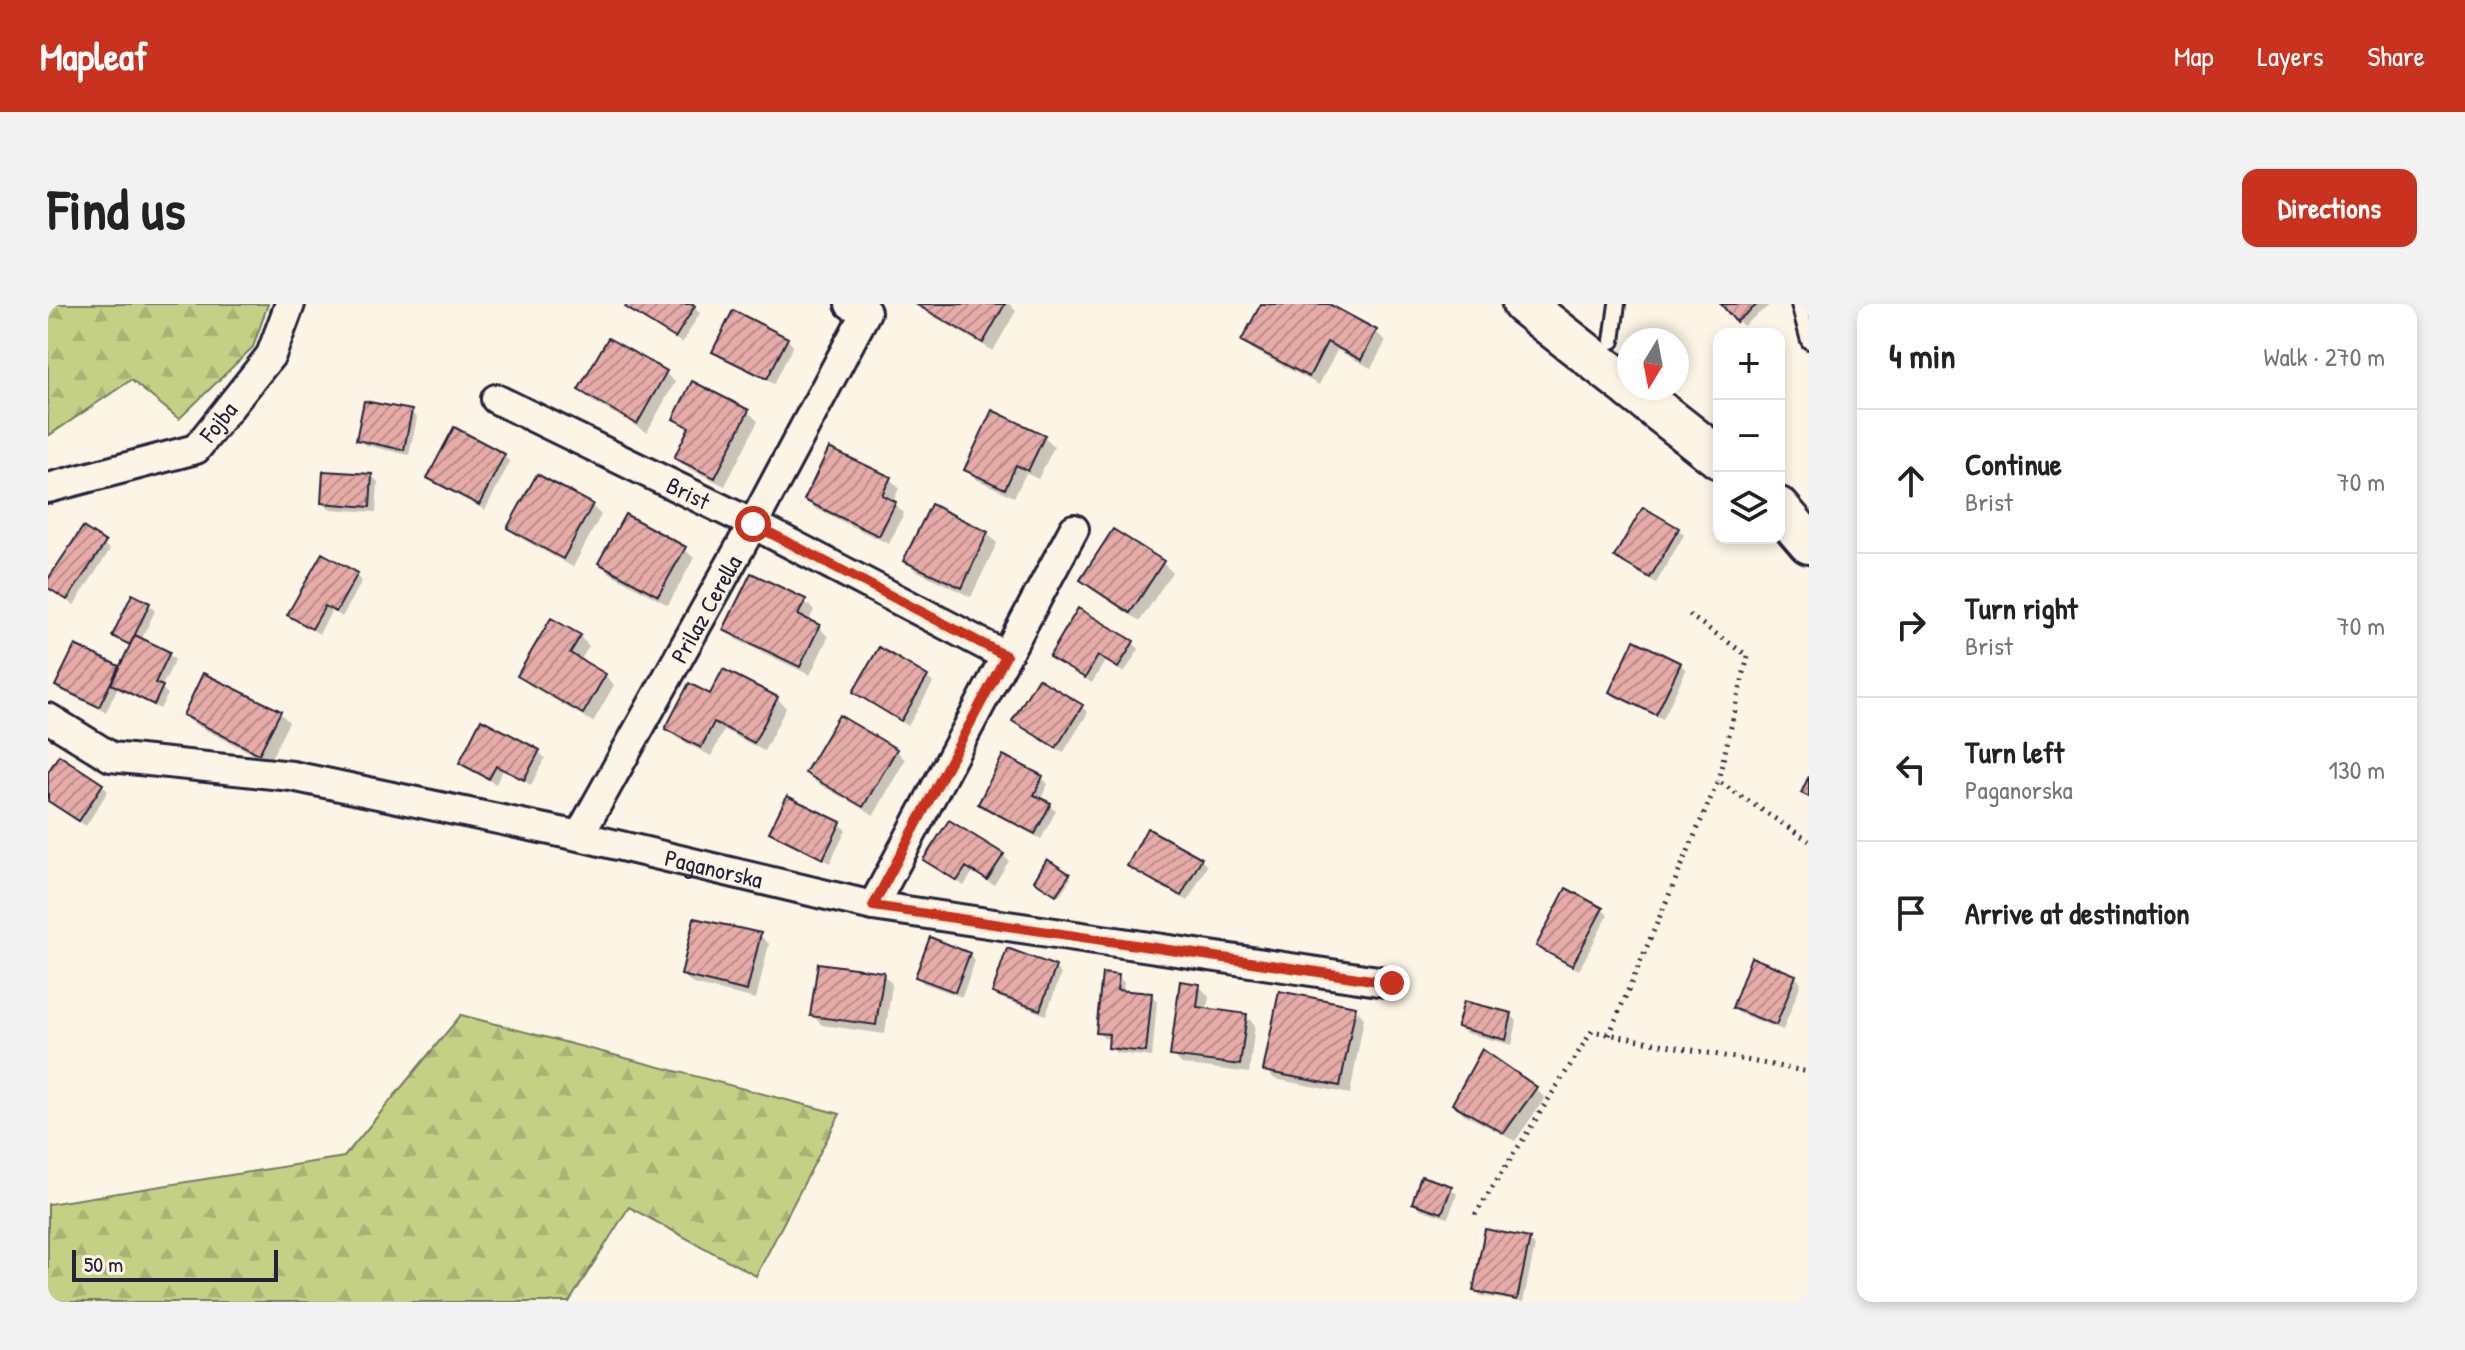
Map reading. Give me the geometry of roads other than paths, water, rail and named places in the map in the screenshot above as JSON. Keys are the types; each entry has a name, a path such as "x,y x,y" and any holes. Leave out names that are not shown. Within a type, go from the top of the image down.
{"main road":[{"path":"1523,304 1617,378"},
{"path":"1644,400 1713,453"},
{"path":"1785,515 1809,543"}],"street":[{"name":"Fojba","path":"48,488 196,449 271,355 290,304"},
{"name":"Prilaz Cerella","path":"579,836 753,524 866,312 850,304"},
{"name":"Brist","path":"496,399 753,524 1006,656"},
{"path":"873,906 1074,529"},
{"name":"Paganorska","path":"48,718 111,757 292,776 579,836 873,906 1392,983"}],"lane":[{"path":"1612,341 1617,304"},
{"path":"1799,304 1809,341"}]}
